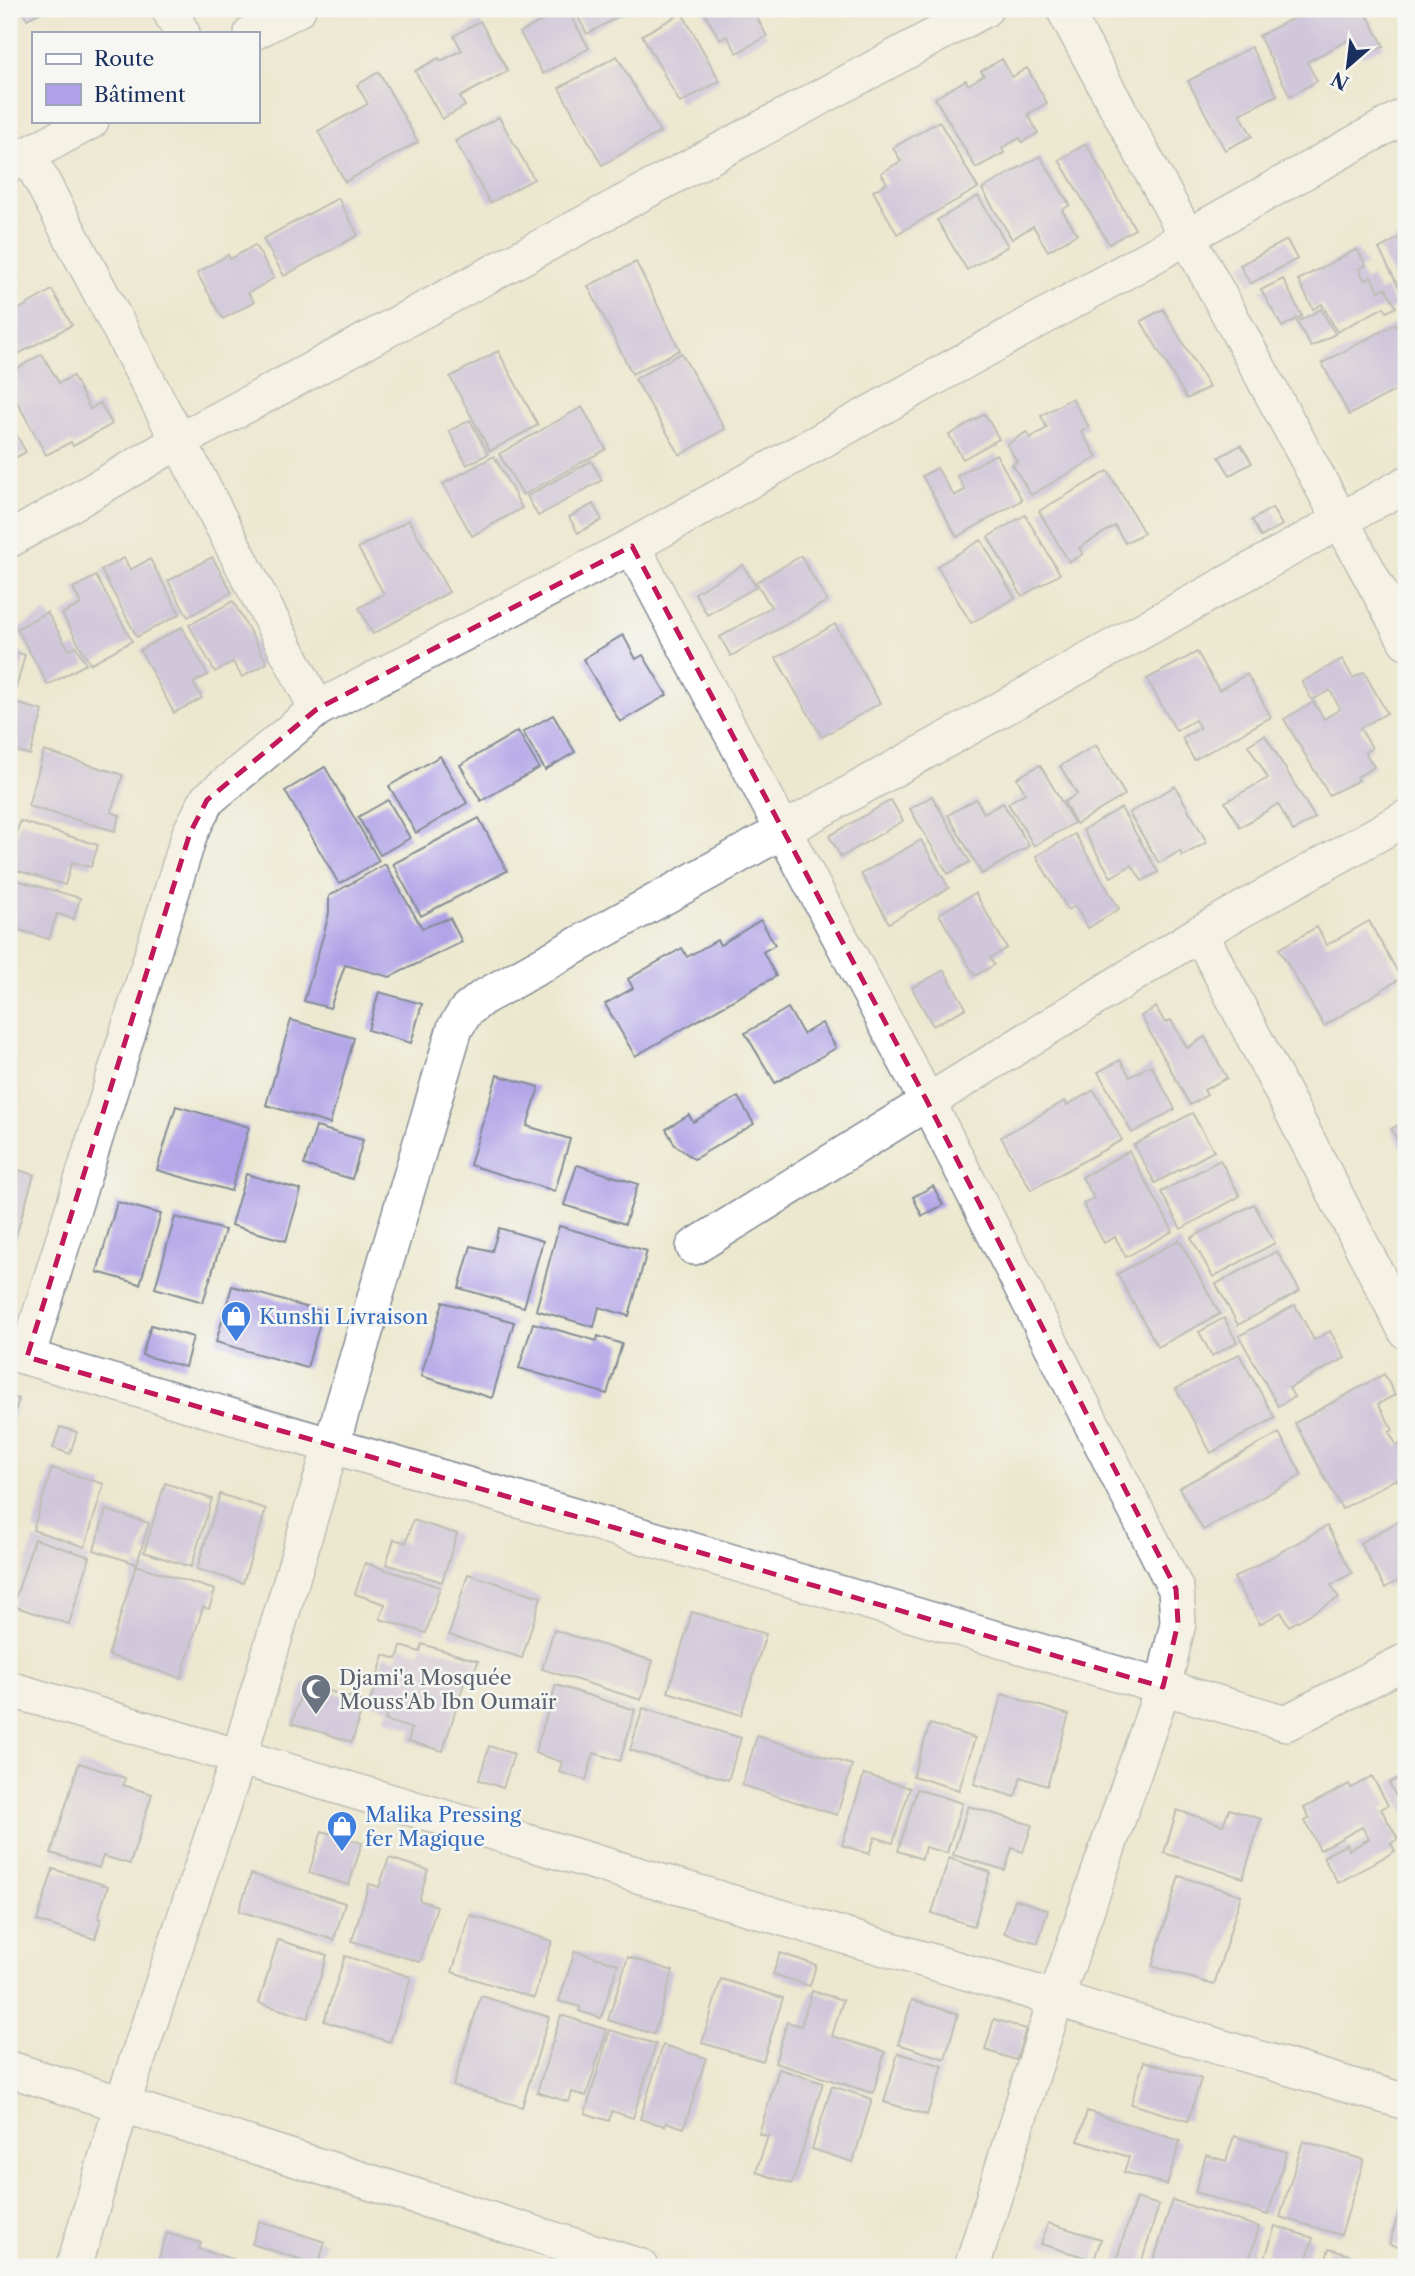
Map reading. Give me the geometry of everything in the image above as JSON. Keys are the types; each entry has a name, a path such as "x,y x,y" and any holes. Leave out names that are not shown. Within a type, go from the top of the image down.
{"street":[{"path":"169,9 181,32"},
{"path":"255,32 298,9"},
{"path":"9,540 179,440 985,9"},
{"path":"1064,9 1406,641"},
{"path":"1406,115 632,546 317,709 207,800 196,818 18,1355 1286,1723 1406,1661"},
{"path":"89,122 18,160 179,440 317,709"},
{"path":"74,2267 122,2105 239,1757 456,1028 466,1011 482,998 783,829 1406,484"},
{"path":"632,546 927,1101 1176,1589 1178,1623 1163,1687 1056,1998 972,2267"},
{"path":"694,1247 1200,933 1406,818"},
{"path":"1200,933 1406,1331"},
{"path":"9,1689 1406,2102"},
{"path":"9,2069 641,2267"}],"highlighted area":[{"path":"632,546 927,1101 1176,1589 1178,1623 1163,1687 27,1357 190,833 207,800 317,709"}],"building":[{"path":"21,9 47,9 27,19"},
{"path":"567,9 589,48 543,74 520,33"},
{"path":"574,9 632,9 587,34"},
{"path":"702,9 752,9 767,36 737,53 727,36 720,40"},
{"path":"1311,9 1364,9 1384,46 1362,57 1352,38 1307,62 1317,81 1290,96 1259,36"},
{"path":"682,13 720,81 680,103 642,35"},
{"path":"480,21 508,71 460,97 465,106 442,119 415,71 462,50 454,36"},
{"path":"1251,47 1277,95 1240,114 1252,136 1225,150 1188,81"},
{"path":"617,56 660,132 602,165 559,88"},
{"path":"1002,59 1012,77 1027,68 1047,103 1028,114 1038,133 1022,142 1020,138 1002,148 1004,153 976,168 935,98 966,80 968,85 984,75 981,71"},
{"path":"379,72 418,142 345,182 318,131 368,104 357,85"},
{"path":"499,117 534,179 490,203 455,141"},
{"path":"939,121 978,188 897,234 873,191 887,183 881,173 901,161 893,148"},
{"path":"1086,144 1135,229 1109,244 1059,160"},
{"path":"1040,156 1070,205 1062,210 1077,234 1048,251 1033,226 1012,239 982,189"},
{"path":"978,196 1008,246 967,270 937,220"},
{"path":"338,198 358,235 284,276 263,239"},
{"path":"1406,234 1406,293 1403,295 1379,249"},
{"path":"1287,240 1297,259 1250,284 1240,265"},
{"path":"255,245 274,278 248,293 254,302 223,319 197,273 228,255 230,259"},
{"path":"1357,249 1366,265 1359,269 1365,281 1371,277 1379,291 1386,288 1396,307 1387,312 1384,307 1337,332 1322,304 1313,309 1298,280"},
{"path":"636,262 680,350 632,374 588,286"},
{"path":"1283,279 1302,316 1282,327 1261,290"},
{"path":"52,290 72,325 9,359 9,302 14,312"},
{"path":"1163,309 1209,387 1187,399 1141,321"},
{"path":"1321,309 1335,334 1311,347 1297,322"},
{"path":"1395,324 1406,344 1406,385 1349,415 1322,363"},
{"path":"498,351 538,425 490,451 450,377"},
{"path":"681,353 725,429 680,455 635,379"},
{"path":"42,354 59,383 73,376 90,409 100,403 112,424 73,446 71,442 46,455 9,387 9,373"},
{"path":"1072,398 1089,427 1081,431 1097,457 1031,495 1012,464 1017,462 1007,444 1027,432 1030,438 1047,428 1041,416"},
{"path":"582,407 606,449 523,495 499,454"},
{"path":"985,414 999,439 963,459 949,435"},
{"path":"470,420 488,454 467,465 449,431"},
{"path":"9,422 26,452 9,461"},
{"path":"1241,445 1252,463 1230,475 1219,457"},
{"path":"996,454 1022,500 957,537 922,476 937,468 954,496 965,490 957,476"},
{"path":"494,456 522,508 472,536 443,484"},
{"path":"591,461 602,480 538,516 527,496"},
{"path":"1108,471 1144,533 1125,543 1115,526 1079,548 1083,554 1069,562 1039,511"},
{"path":"593,504 602,520 578,533 569,517"},
{"path":"1272,508 1282,525 1261,537 1252,520"},
{"path":"1025,515 1060,574 1022,596 988,537"},
{"path":"409,520 449,592 373,634 359,608 384,594 358,548"},
{"path":"981,540 1015,598 971,623 937,566"},
{"path":"801,556 827,601 731,656 720,637 771,607 756,582"},
{"path":"212,557 232,592 188,617 168,581"},
{"path":"124,558 130,570 150,559 180,614 137,637 101,570"},
{"path":"743,565 756,587 707,615 695,593"},
{"path":"96,576 132,641 90,664 62,614 81,604 73,588"},
{"path":"233,601 267,663 242,677 233,662 215,672 189,625"},
{"path":"47,612 69,650 76,646 86,664 48,685 17,629"},
{"path":"835,624 880,703 822,737 776,658"},
{"path":"182,627 208,675 193,683 202,698 174,713 140,650"},
{"path":"623,635 636,659 643,655 667,695 620,722 583,659"},
{"path":"9,650 25,655 15,692 9,690"},
{"path":"1197,652 1219,690 1247,674 1271,717 1194,760 1182,738 1200,728 1195,720 1176,731 1147,679"},
{"path":"1342,659 1353,678 1364,672 1387,713 1360,728 1372,748 1365,752 1374,767 1357,777 1359,780 1329,795 1284,719 1314,702 1324,719 1340,709 1330,690 1312,700 1302,682"},
{"path":"9,701 43,711 30,755 9,749"},
{"path":"553,715 575,752 545,770 523,732"},
{"path":"518,731 539,768 481,801 460,765"},
{"path":"1265,735 1315,818 1293,831 1278,804 1240,827 1225,802 1268,778 1248,745"},
{"path":"1096,745 1125,795 1076,824 1064,802 1077,794 1060,766"},
{"path":"44,751 123,775 111,812 120,815 115,831 28,806"},
{"path":"440,756 467,803 416,833 389,786"},
{"path":"1040,765 1074,823 1034,846 1008,803 1025,793 1017,778"},
{"path":"325,767 379,861 339,884 285,791"},
{"path":"1175,786 1207,842 1182,856 1180,851 1159,863 1129,813"},
{"path":"932,796 970,862 948,874 910,809"},
{"path":"976,799 984,813 1003,803 1029,846 982,874 948,815"},
{"path":"388,800 410,838 380,855 358,817"},
{"path":"891,800 903,821 841,857 829,836"},
{"path":"1121,808 1158,872 1142,881 1132,865 1111,877 1083,830"},
{"path":"479,818 507,871 421,916 393,864"},
{"path":"20,821 98,845 91,867 72,862 65,885 9,868"},
{"path":"1075,834 1119,909 1088,928 1075,906 1068,910 1036,856"},
{"path":"921,840 949,888 889,923 861,874"},
{"path":"385,864 422,928 450,918 462,942 390,977 345,965 330,1008 304,1001 329,913 329,896"},
{"path":"9,878 80,898 74,919 57,914 49,939 9,927"},
{"path":"975,893 1007,948 990,958 994,965 975,976 939,914"},
{"path":"761,920 775,945 763,952 776,976 635,1056 605,1004 633,988 628,979 682,948 687,957 717,940 720,945"},
{"path":"1369,921 1401,978 1324,1026 1279,949 1317,927 1327,945"},
{"path":"944,970 966,1008 933,1026 912,988"},
{"path":"379,992 422,1004 411,1043 368,1030"},
{"path":"1156,1007 1165,1023 1171,1020 1187,1048 1205,1037 1227,1078 1204,1090 1207,1095 1190,1105 1141,1016"},
{"path":"788,1008 803,1034 822,1023 836,1048 775,1083 745,1033"},
{"path":"291,1020 354,1038 330,1124 266,1105"},
{"path":"1120,1060 1130,1077 1151,1065 1175,1109 1132,1133 1098,1072"},
{"path":"497,1075 539,1087 527,1126 570,1139 555,1191 470,1165"},
{"path":"1094,1090 1122,1140 1031,1190 1001,1137 1065,1101 1067,1105"},
{"path":"738,1097 754,1124 694,1159 675,1145 666,1129 689,1115 693,1122"},
{"path":"176,1106 249,1127 231,1191 157,1170"},
{"path":"1192,1113 1214,1151 1155,1183 1134,1145"},
{"path":"1406,1121 1406,1155 1391,1129"},
{"path":"316,1127 363,1140 352,1179 304,1165"},
{"path":"1129,1151 1173,1231 1126,1257 1115,1237 1104,1243 1083,1204 1094,1198 1082,1177"},
{"path":"1220,1160 1240,1196 1181,1229 1161,1192"},
{"path":"577,1165 638,1184 625,1224 564,1205"},
{"path":"9,1167 34,1175 12,1249 9,1248"},
{"path":"246,1174 301,1190 286,1241 231,1225"},
{"path":"933,1186 943,1205 922,1216 913,1197"},
{"path":"117,1202 161,1214 140,1284 97,1272"},
{"path":"1254,1204 1275,1243 1213,1277 1191,1238"},
{"path":"175,1217 225,1230 203,1302 155,1288"},
{"path":"559,1226 647,1251 629,1316 599,1307 594,1327 536,1310"},
{"path":"499,1228 543,1241 524,1307 459,1288 471,1246 492,1251"},
{"path":"1179,1240 1220,1314 1158,1347 1117,1274"},
{"path":"1277,1251 1300,1291 1238,1325 1216,1284"},
{"path":"232,1286 323,1312 307,1368 216,1342"},
{"path":"443,1302 514,1322 492,1398 421,1376"},
{"path":"1295,1305 1314,1340 1330,1331 1345,1358 1289,1388 1294,1397 1278,1406 1239,1336"},
{"path":"1224,1318 1237,1342 1212,1356 1199,1332"},
{"path":"533,1323 597,1341 598,1336 622,1344 607,1394 519,1368"},
{"path":"151,1325 193,1337 185,1367 142,1355"},
{"path":"1239,1354 1275,1418 1211,1453 1176,1389"},
{"path":"1384,1374 1395,1395 1378,1404 1393,1430 1389,1432 1397,1446 1406,1441 1406,1477 1398,1481 1396,1479 1342,1509 1295,1423"},
{"path":"9,1396 19,1399 9,1430"},
{"path":"60,1427 77,1432 70,1454 53,1448"},
{"path":"1279,1433 1302,1475 1203,1530 1179,1488"},
{"path":"52,1468 104,1484 85,1547 33,1530"},
{"path":"165,1483 212,1499 191,1567 144,1552"},
{"path":"220,1494 266,1509 243,1583 197,1569"},
{"path":"106,1510 149,1523 137,1564 94,1550"},
{"path":"1406,1517 1406,1576 1385,1588 1360,1543"},
{"path":"413,1520 457,1534 442,1582 386,1564 394,1539 406,1543"},
{"path":"1327,1526 1352,1573 1331,1585 1339,1598 1289,1626 1281,1612 1260,1624 1234,1578"},
{"path":"34,1539 90,1557 69,1624 13,1606"},
{"path":"365,1563 440,1587 426,1633 380,1619 385,1604 355,1594"},
{"path":"136,1565 215,1590 209,1609 203,1607 181,1678 108,1655"},
{"path":"468,1574 541,1597 522,1658 449,1635"},
{"path":"692,1612 766,1634 741,1715 668,1692"},
{"path":"554,1630 653,1661 641,1700 542,1669"},
{"path":"422,1644 478,1661 471,1682 465,1680 443,1751 408,1741 412,1729 385,1720 389,1709 370,1702 384,1655 397,1659 401,1646 420,1652"},
{"path":"304,1683 364,1702 352,1742 292,1723"},
{"path":"556,1685 635,1710 620,1761 594,1753 586,1780 559,1772 562,1762 535,1753"},
{"path":"1002,1694 1069,1715 1047,1786 1021,1777 1015,1797 974,1784"},
{"path":"643,1708 741,1738 728,1780 630,1750"},
{"path":"930,1724 975,1738 959,1790 913,1776"},
{"path":"757,1736 852,1765 837,1815 742,1785"},
{"path":"489,1746 514,1754 503,1788 479,1780"},
{"path":"79,1763 125,1778 123,1785 152,1794 130,1864 103,1856 99,1868 51,1853"},
{"path":"864,1774 910,1788 893,1843 875,1837 869,1854 842,1845"},
{"path":"1406,1774 1406,1815 1389,1783"},
{"path":"1372,1776 1388,1805 1381,1809 1398,1839 1391,1843 1395,1851 1338,1883 1323,1857 1347,1844 1349,1850 1369,1839 1362,1827 1320,1850 1305,1821 1310,1818 1304,1808 1349,1784 1351,1788"},
{"path":"917,1789 962,1803 947,1853 925,1847 922,1859 898,1851"},
{"path":"968,1806 1032,1825 1023,1852 1012,1848 1005,1870 953,1855"},
{"path":"1229,1809 1261,1819 1243,1878 1164,1853 1177,1810 1223,1825"},
{"path":"322,1831 362,1843 349,1885 309,1873"},
{"path":"389,1858 428,1870 419,1900 437,1906 420,1962 352,1941 369,1884 379,1887"},
{"path":"949,1858 990,1872 974,1926 932,1913"},
{"path":"53,1869 108,1886 95,1939 37,1921"},
{"path":"251,1874 345,1903 334,1940 239,1911"},
{"path":"1179,1876 1241,1895 1214,1985 1152,1966"},
{"path":"1015,1899 1048,1910 1038,1943 1004,1933"},
{"path":"470,1915 552,1941 534,1998 452,1972"},
{"path":"278,1940 327,1955 308,2018 259,2003"},
{"path":"575,1951 618,1964 601,2018 579,2011 580,2007 559,2001"},
{"path":"780,1953 816,1965 810,1986 773,1974"},
{"path":"345,1956 411,1977 390,2042 324,2021"},
{"path":"628,1957 673,1971 654,2034 608,2020"},
{"path":"721,1979 783,1998 763,2061 702,2043"},
{"path":"812,1991 843,2000 832,2036 885,2052 873,2093 775,2063 787,2022 801,2026"},
{"path":"481,1996 549,2017 522,2107 453,2086"},
{"path":"912,2000 958,2014 945,2059 898,2044"},
{"path":"561,2015 607,2030 586,2096 572,2092 569,2102 537,2092"},
{"path":"994,2019 1026,2029 1016,2060 985,2050"},
{"path":"610,2030 656,2044 633,2118 612,2111 609,2121 585,2113"},
{"path":"663,2045 706,2058 684,2128 666,2122 665,2126 640,2119"},
{"path":"898,2053 943,2066 927,2115 884,2102"},
{"path":"1144,2061 1201,2079 1188,2121 1131,2104"},
{"path":"779,2069 823,2083 792,2184 756,2172 768,2136 759,2134"},
{"path":"832,2086 872,2099 853,2162 812,2149"},
{"path":"1087,2111 1180,2141 1167,2185 1124,2172 1129,2157 1078,2141"},
{"path":"1234,2136 1287,2152 1268,2215 1195,2192 1206,2155 1226,2161"},
{"path":"1303,2141 1364,2160 1341,2235 1280,2217"},
{"path":"1406,2190 1406,2249 1389,2244"},
{"path":"1136,2198 1159,2205 1140,2267 1114,2267"},
{"path":"1172,2200 1259,2227 1247,2267 1212,2267 1192,2261 1190,2267 1152,2267"},
{"path":"259,2221 325,2242 318,2265 252,2244"},
{"path":"1048,2223 1101,2239 1094,2260 1041,2244"},
{"path":"1275,2226 1313,2238 1304,2267 1283,2267 1264,2262"},
{"path":"167,2233 201,2243 199,2249 236,2260 233,2267 156,2267"},
{"path":"1329,2249 1375,2263 1374,2267 1323,2267"}],"place":[{"name":"Kunshi Livraison","path":"236,1343"},
{"name":"Djami'a Mosquée Mouss'Ab Ibn Oumaïr","path":"316,1716"},
{"name":"Malika Pressing fer Magique","path":"342,1853"}]}
